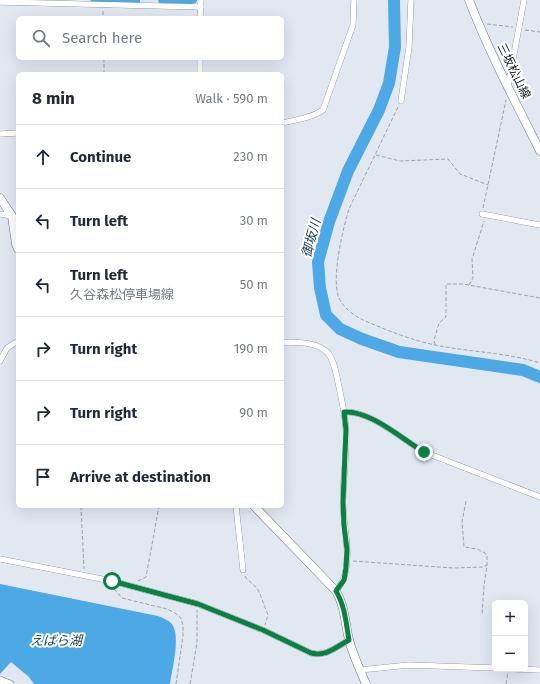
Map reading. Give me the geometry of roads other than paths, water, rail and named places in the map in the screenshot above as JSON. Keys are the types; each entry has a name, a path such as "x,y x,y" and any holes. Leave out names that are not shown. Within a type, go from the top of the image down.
{"main road":[{"name":"三坂松山線","path":"469,0 508,87 540,151"},
{"path":"0,198 12,216 16,244"},
{"path":"256,508 336,591 341,599 344,610 349,640 366,684"}],"street":[{"path":"200,16 201,0"},
{"path":"284,123 319,113 323,110 353,25 354,0"},
{"path":"401,101 409,47 411,0"},
{"path":"508,87 524,0"},
{"path":"0,2 201,7"},
{"path":"200,60 200,72"},
{"path":"0,134 16,133"},
{"path":"0,214 12,216"},
{"path":"484,215 540,225"},
{"path":"0,361 7,348 16,341"},
{"path":"284,342 315,344 328,354 333,362 344,412 346,430 343,502 347,560 344,580 336,591"},
{"path":"344,412 353,411 375,420 424,452 540,497"},
{"path":"236,508 243,570"},
{"path":"0,559 112,581 198,604 263,630 318,655 325,653 349,640"},
{"path":"360,670 409,665 492,668"},
{"path":"528,670 540,670"},
{"path":"0,680 10,684"}],"water":[{"path":"90,0 140,0 140,3 92,2"},
{"path":"158,0 197,0 196,3 192,4 159,3"},
{"name":"えばら湖","path":"0,584 158,616 167,620 172,624 176,637 170,684 34,684 29,677 11,662 0,674"}],"waterway":[{"name":"御坂川","path":"394,0 395,47 389,83 379,110 348,171 329,222 318,262 320,288 326,315 340,329 362,339 399,352 523,370 540,377"}]}
